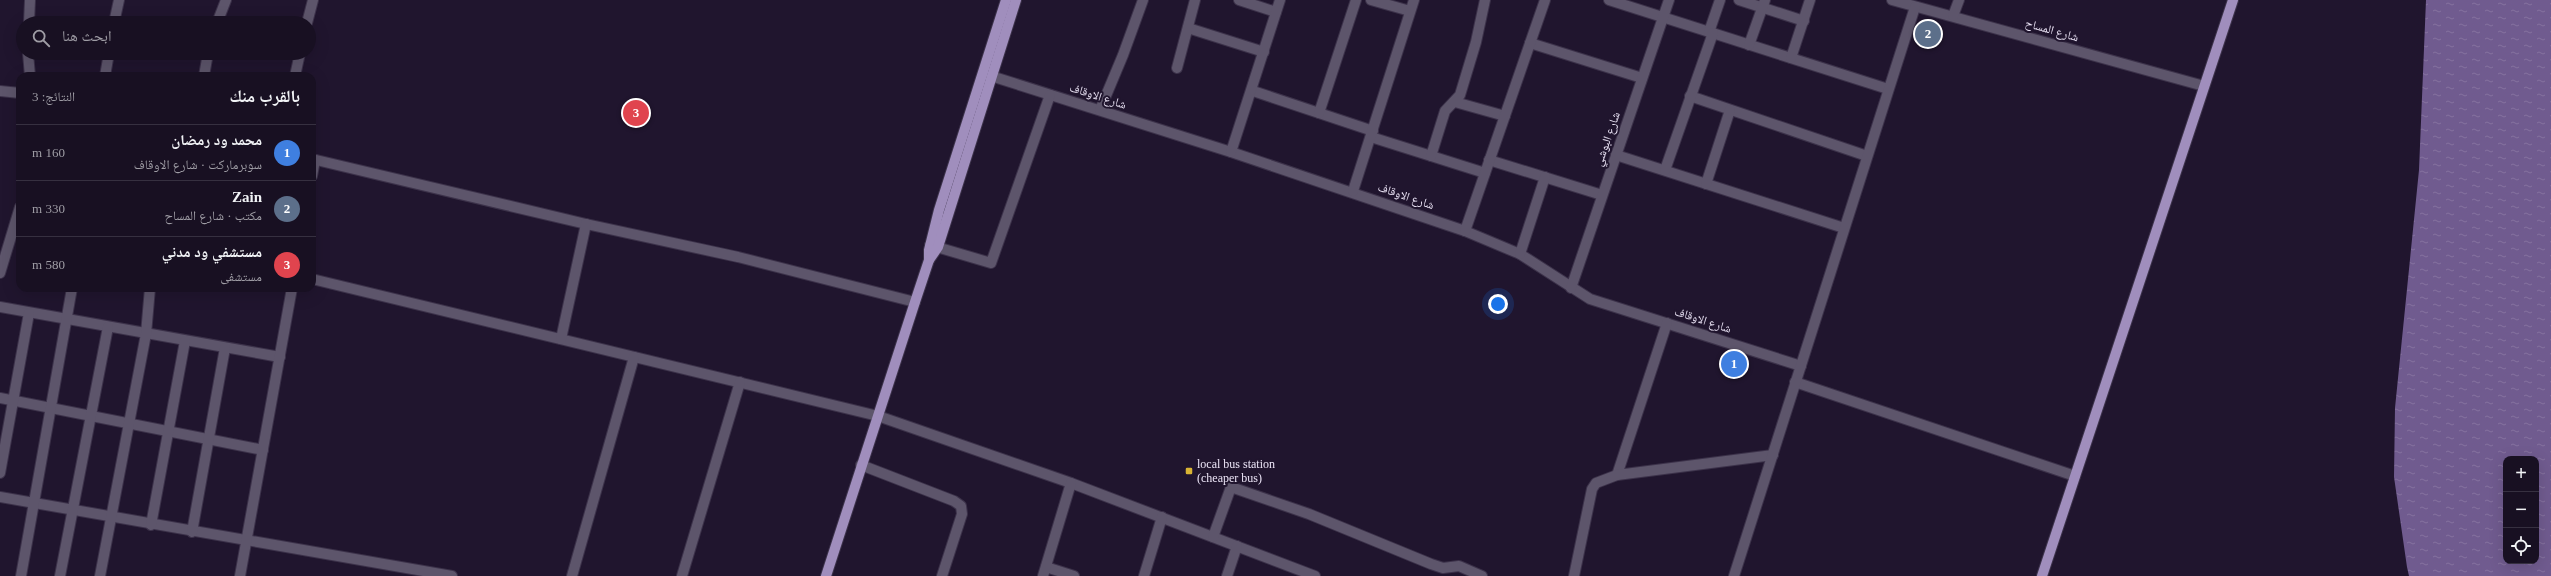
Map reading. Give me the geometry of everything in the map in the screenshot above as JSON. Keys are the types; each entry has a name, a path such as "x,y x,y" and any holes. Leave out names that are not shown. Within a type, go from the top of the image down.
{"main road":[{"path":"2042,576 2233,0"},
{"path":"826,576 861,465 991,76 1010,3"},
{"path":"934,246 1010,3"}],"street":[{"path":"29,16 30,0"},
{"path":"116,16 119,0"},
{"path":"220,16 226,0"},
{"path":"309,16 312,0"},
{"path":"1100,110 1123,55 1143,0"},
{"path":"1177,68 1195,0"},
{"path":"1239,0 1276,12"},
{"path":"1232,152 1253,91 1280,0"},
{"path":"1320,113 1356,0"},
{"path":"1371,0 1410,11"},
{"path":"1353,191 1414,0"},
{"path":"1431,156 1445,111 1460,95 1485,0"},
{"path":"1465,231 1545,0"},
{"path":"1612,0 1888,89"},
{"name":"شارع البوشي","path":"1571,288 1669,0"},
{"path":"1665,170 1711,32 1720,0"},
{"path":"1739,0 1763,4 1804,21"},
{"path":"1791,58 1810,0"},
{"name":"شارع المساح","path":"1892,0 2204,86"},
{"path":"1953,16 1959,0"},
{"path":"1749,45 1763,4"},
{"path":"1734,576 1915,7"},
{"path":"1188,28 1264,52"},
{"path":"1530,43 1642,78"},
{"path":"29,60 30,72"},
{"path":"106,72 108,60"},
{"path":"205,72 207,60"},
{"path":"296,72 298,60"},
{"name":"شارع الاوقاف","path":"991,76 1353,191 1465,231 1520,254 1590,300 1801,366"},
{"path":"0,91 16,93"},
{"path":"1253,91 1320,113 1431,156 1485,173"},
{"path":"934,246 991,263 1050,95"},
{"path":"1690,96 1867,156"},
{"path":"1455,102 1505,116"},
{"path":"1706,184 1730,110"},
{"path":"1616,154 1844,228"},
{"path":"316,159 586,224 738,257 915,302"},
{"path":"1489,160 1602,195"},
{"path":"1520,254 1545,177"},
{"path":"0,274 16,220"},
{"path":"561,339 586,224"},
{"path":"316,280 878,416 1072,483 1315,576"},
{"path":"21,576 71,292"},
{"path":"100,576 146,334 150,292"},
{"path":"240,576 291,292"},
{"path":"0,307 280,357"},
{"path":"0,473 29,313"},
{"path":"1617,475 1667,323"},
{"path":"60,576 108,327"},
{"path":"151,525 170,431 185,341"},
{"path":"192,532 225,348"},
{"path":"572,576 634,357"},
{"path":"682,576 740,382"},
{"path":"1795,382 2075,476"},
{"path":"0,398 263,450"},
{"path":"1574,576 1592,490 1596,483 1617,475 1773,455"},
{"path":"861,465 954,501 961,506 962,514 942,576"},
{"path":"1072,483 1044,572 1074,576"},
{"path":"1214,537 1232,487 1309,514 1442,572 1459,566 1482,576"},
{"path":"0,497 151,525 247,540 452,576"},
{"path":"1144,576 1162,517"},
{"path":"1227,576 1237,546"}],"water":[{"path":"2426,0 2551,0 2551,576 2409,576 2394,477 2395,408 2419,170"}],"place":[{"name":"Zain","path":"1928,34"},
{"name":"مستشفي ود مدني","path":"636,113"},
{"name":"محمد ود رمضان","path":"1734,364"},
{"name":"local bus station (cheaper bus)","path":"1189,471"}]}
